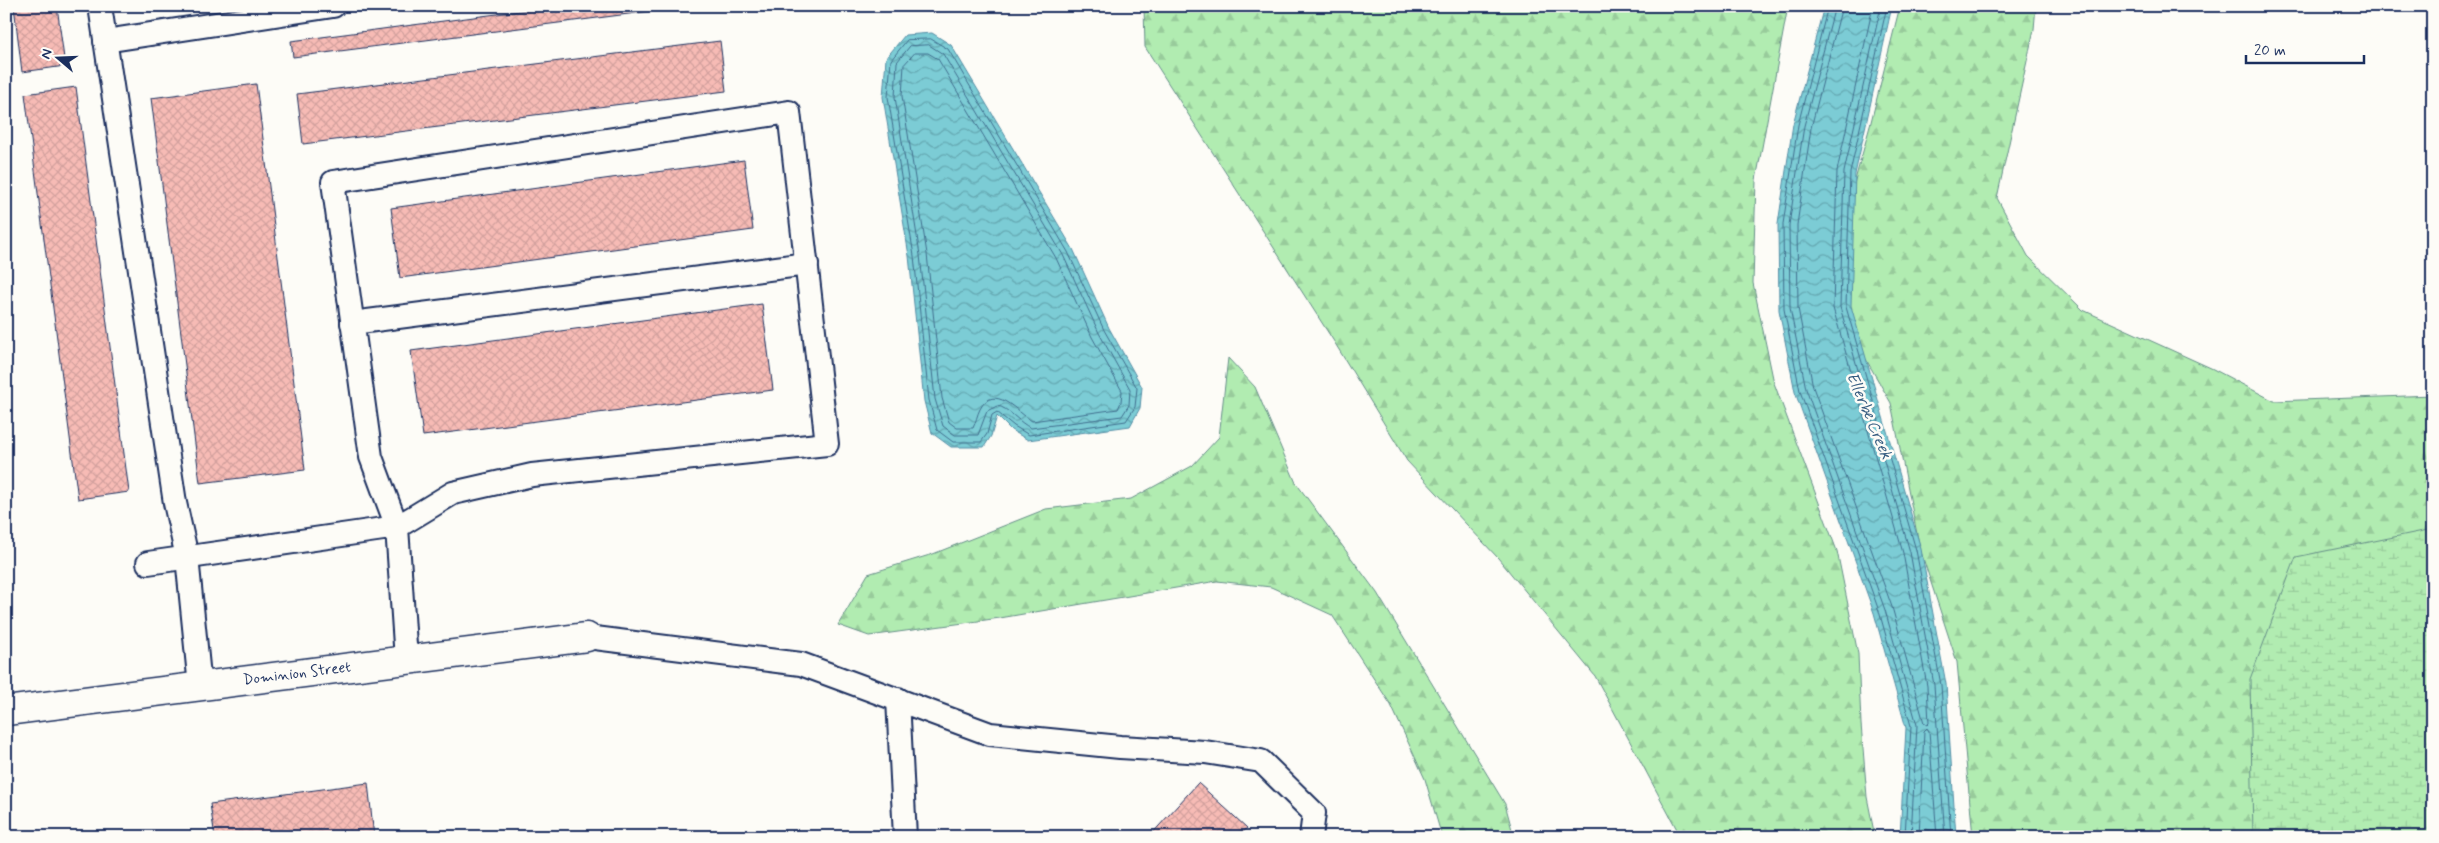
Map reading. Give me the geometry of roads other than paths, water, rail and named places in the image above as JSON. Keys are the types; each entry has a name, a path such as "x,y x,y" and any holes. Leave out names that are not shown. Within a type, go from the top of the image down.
{"street":[{"name":"Dominion Street","path":"6,711 587,637"}],"lane":[{"path":"100,6 175,503 187,557 200,686"},
{"path":"106,41 333,6"},
{"path":"148,563 397,527 453,493 532,475 827,444 789,112 333,182 371,457 397,527 406,660"},
{"path":"352,323 807,264"},
{"path":"587,637 801,664 990,734 1120,747 1205,752 1261,761 1314,814 1311,837"},
{"path":"898,699 905,837"}],"water":[{"name":"Ellerbe Creek","path":"1824,6 1892,6 1855,174 1851,306 1921,549 1946,684 1956,837 1900,837 1906,728 1874,613 1795,392 1779,310 1778,224 1793,124"},
{"path":"932,33 951,45 1073,249 1109,328 1142,387 1140,408 1130,426 1028,440 1011,430 997,416 991,436 984,447 951,447 932,433 924,401 909,256 883,97 886,58 905,35"}]}
